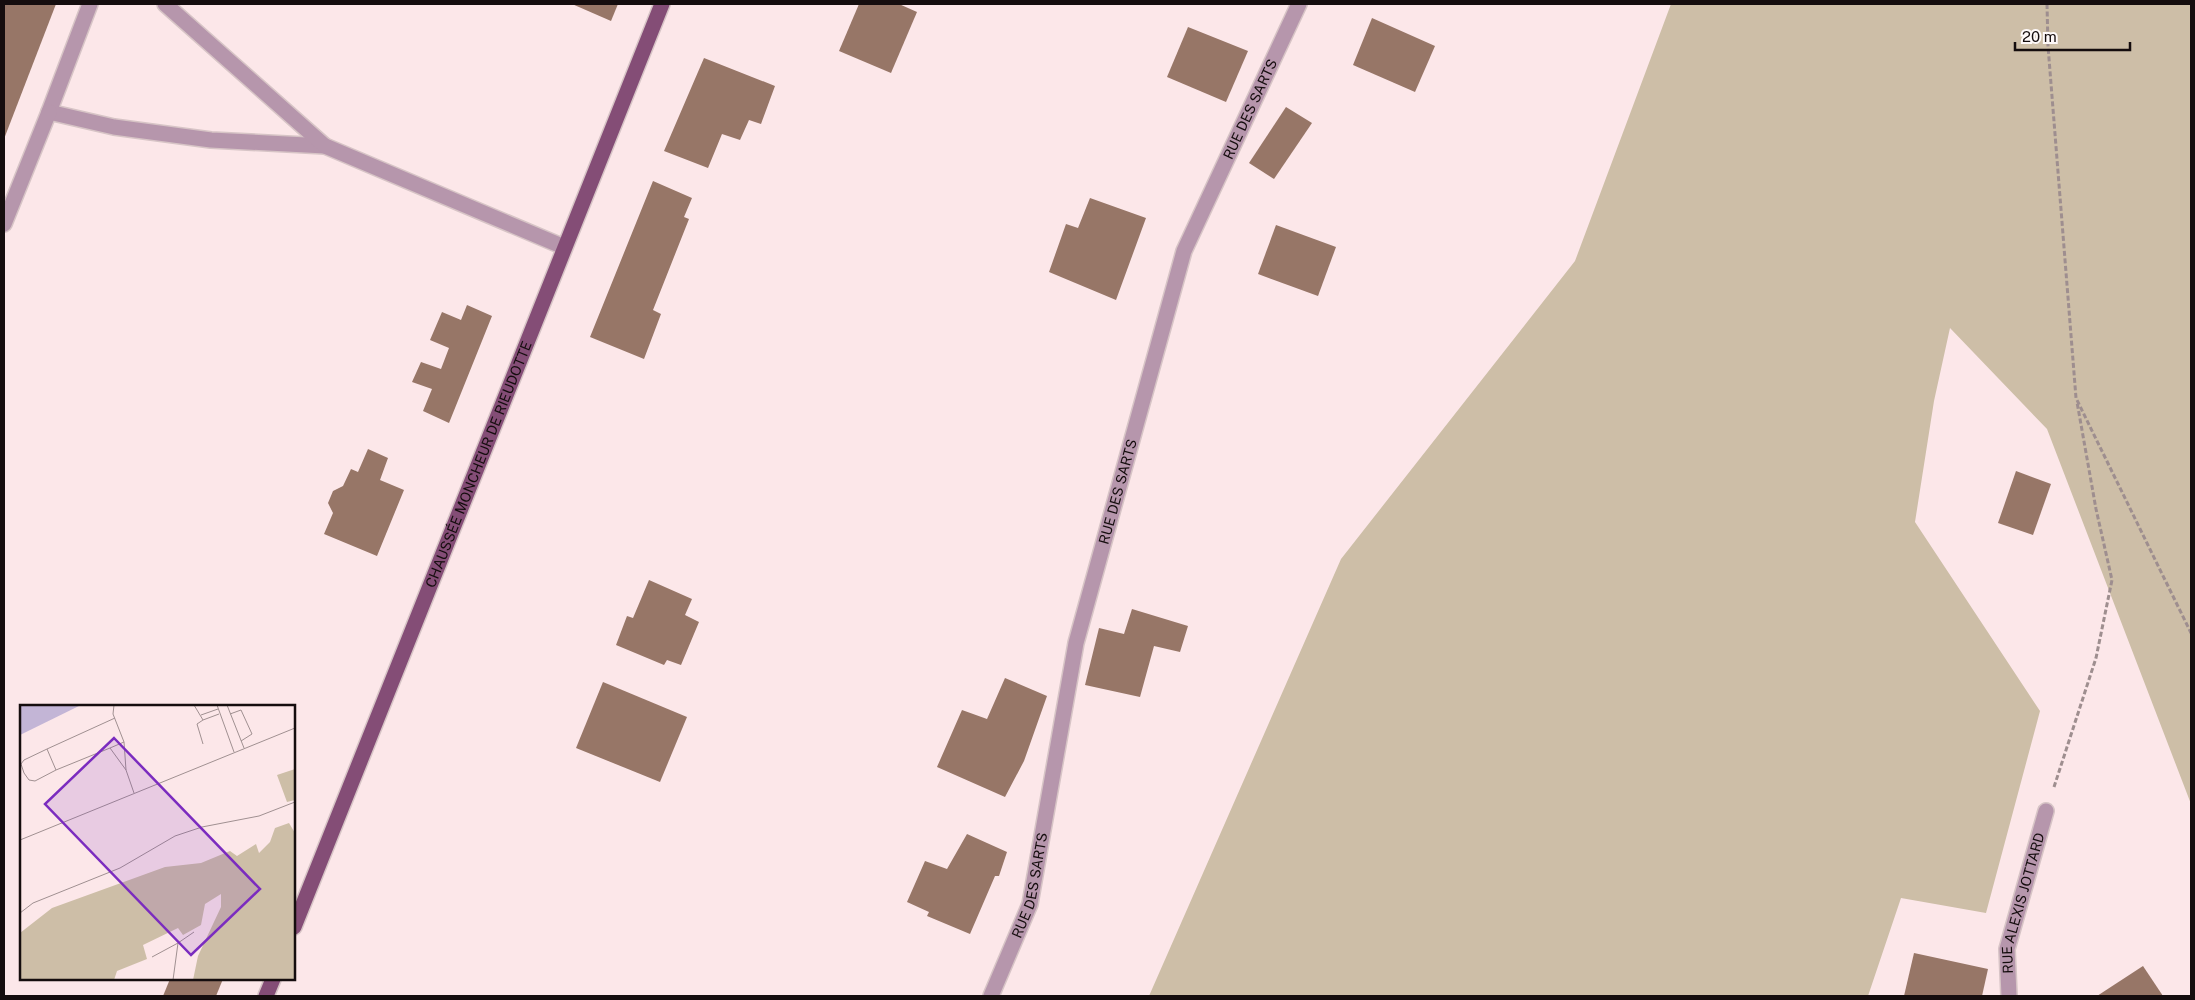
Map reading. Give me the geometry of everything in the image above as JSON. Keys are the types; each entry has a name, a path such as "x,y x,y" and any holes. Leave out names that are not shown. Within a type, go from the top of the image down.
{"main road":[{"name":"CHAUSSÉE MONCHEUR DE RIEUDOTTE","path":"295,924 662,4"},
{"path":"266,996 273,980"}],"street":[{"path":"4,224 90,4"},
{"path":"165,4 326,146 564,247"},
{"name":"RUE DES SARTS","path":"991,996 1030,904 1076,644 1184,250 1299,4"},
{"path":"49,112 114,127 211,140 326,146"},
{"name":"RUE ALEXIS JOTTARD","path":"2009,996 2007,948 2046,811"}],"path":[{"path":"2046,811 2096,658 2112,580 2096,509 2076,398 2048,46 2047,4"},
{"path":"2076,398 2191,633"}],"shaded area":[{"path":"1671,4 2191,4 2191,804 2047,429 1950,328 1934,401 1915,522 2040,711 1986,913 1901,898 1868,996 1149,996 1341,559 1575,261"}],"building":[{"path":"4,4 56,4 4,139"},
{"path":"572,4 618,4 611,21"},
{"path":"859,4 899,4 917,12 891,73 839,51"},
{"path":"1372,18 1435,46 1415,92 1353,65"},
{"path":"1188,27 1248,51 1226,102 1167,77"},
{"path":"704,58 775,86 761,124 749,120 740,140 722,134 708,168 664,151"},
{"path":"1286,107 1312,123 1274,179 1249,163"},
{"path":"653,181 692,198 684,217 689,219 653,310 661,314 644,359 590,337"},
{"path":"1090,198 1146,218 1116,300 1049,272 1066,224 1078,228"},
{"path":"1276,225 1336,247 1318,296 1258,274"},
{"path":"467,305 492,316 449,423 423,411 432,389 412,382 421,362 441,369 449,348 430,340 442,312 461,320"},
{"path":"368,449 388,458 380,480 404,490 377,556 324,534 333,513 328,503 333,491 343,486 351,469 358,472"},
{"path":"2016,471 2051,484 2033,535 1998,523"},
{"path":"649,580 692,599 685,615 699,622 681,665 667,660 664,665 616,645 627,616 633,618"},
{"path":"1132,609 1188,626 1180,652 1154,646 1140,697 1085,685 1099,628 1124,634"},
{"path":"1005,678 1047,696 1024,761 1005,797 937,767 962,710 987,719"},
{"path":"603,682 687,717 660,782 576,748"},
{"path":"967,834 1007,852 999,876 995,876 970,934 927,916 929,912 907,902 925,861 947,869"},
{"path":"1914,953 1988,969 1982,996 1904,996"},
{"path":"2143,966 2163,996 2097,996"},
{"path":"170,980 223,980 216,996 163,996"}]}
